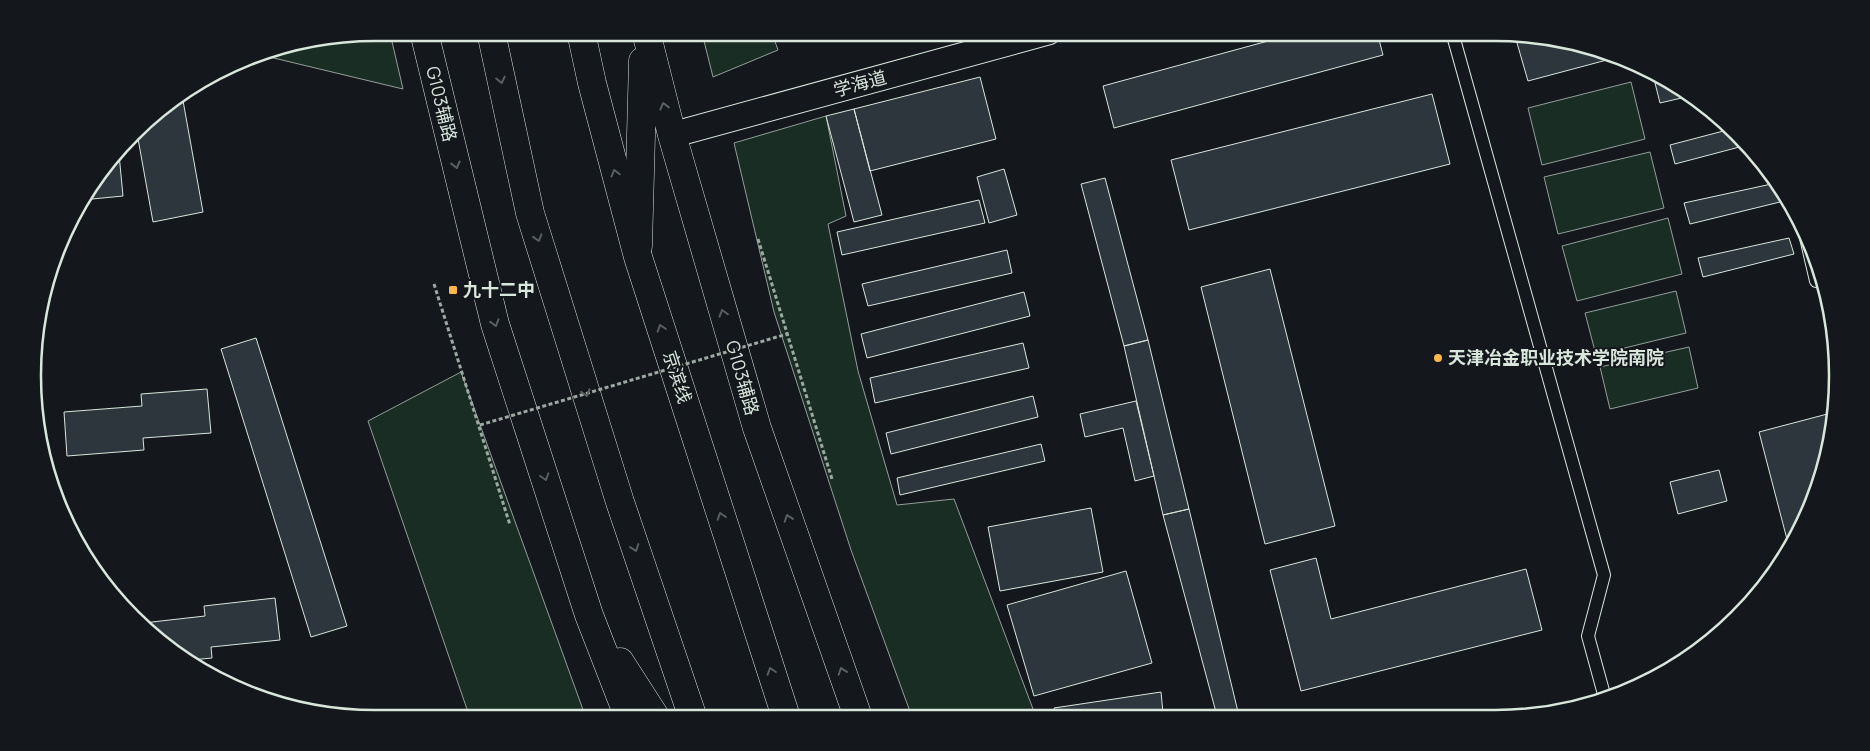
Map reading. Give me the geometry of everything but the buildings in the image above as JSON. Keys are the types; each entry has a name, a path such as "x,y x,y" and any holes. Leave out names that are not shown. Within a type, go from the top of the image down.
{"main road":[{"name":"G103辅路","path":"426,41 495,324 589,615 626,710"},
{"path":"493,41 530,212 620,502 690,710"},
{"name":"京滨线","path":"583,41 592,83 638,257 783,710"},
{"path":"638,257 645,41"},
{"name":"G103辅路","path":"647,41 672,135 757,428 856,710"},
{"path":"589,615 651,710"}],"street":[{"name":"学海道","path":"672,135 1015,41"}],"lane":[{"path":"1455,41 1604,575 1588,636 1603,692"}],"path":[{"path":"758,239 832,479"},
{"path":"434,284 510,525"},
{"path":"480,425 787,334"}],"green space":[{"path":"392,41 403,89 272,58 332,44"},
{"path":"704,41 775,41 778,50 713,77"},
{"path":"1631,82 1645,139 1542,165 1528,108"},
{"path":"826,116 846,216 828,224 858,371 897,505 954,499 1033,710 909,710 851,550 774,312 734,143"},
{"path":"1650,152 1664,208 1558,234 1544,177"},
{"path":"1668,218 1682,274 1577,301 1562,246"},
{"path":"1676,291 1686,333 1596,355 1585,313"},
{"path":"1689,347 1698,388 1610,409 1600,367"},
{"path":"461,372 583,710 467,710 368,421"}],"place":[{"name":"九十二中","path":"453,290"},
{"name":"天津冶金职业技术学院南院","path":"1438,358"}]}
